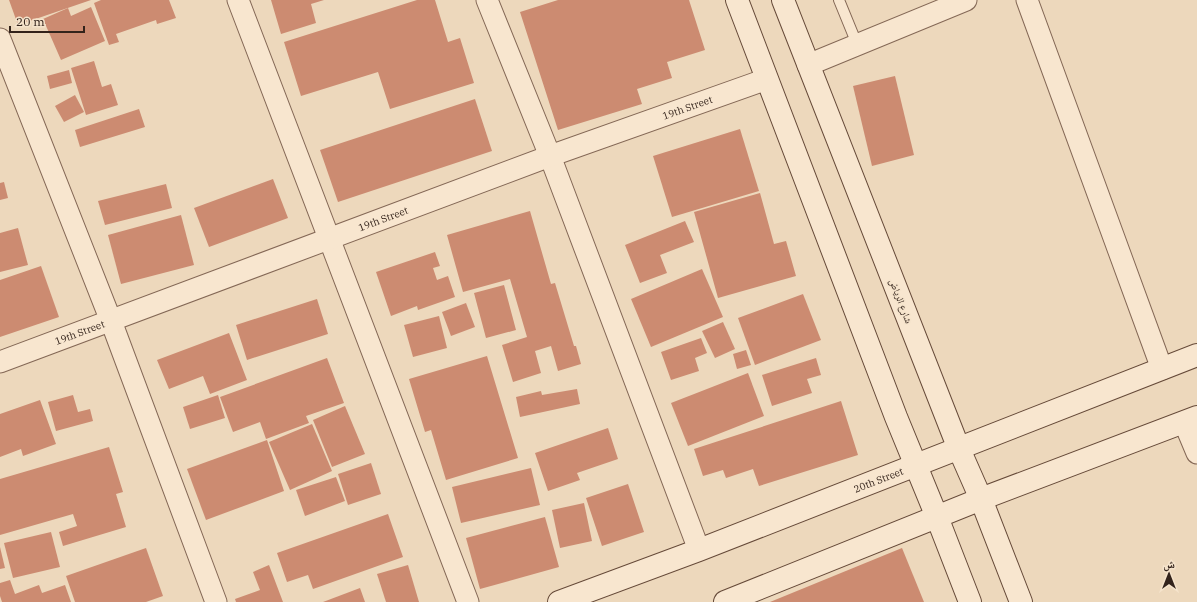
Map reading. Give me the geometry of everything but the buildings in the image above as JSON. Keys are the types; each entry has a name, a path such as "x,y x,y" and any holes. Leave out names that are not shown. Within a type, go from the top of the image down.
{"main road":[{"path":"737,0 896,417 938,517 970,602"},
{"name":"شارع الرياض","path":"783,0 959,449 981,499 1021,602"},
{"name":"20th Street","path":"558,602 699,550 1197,356"},
{"path":"725,602 981,499 1190,419"}],"street":[{"path":"238,0 468,602"},
{"path":"488,0 550,156 699,550"},
{"path":"808,65 966,0"},
{"path":"1026,0 1162,369"},
{"path":"0,39 111,320 216,602"},
{"name":"19th Street","path":"0,362 550,156 767,79"},
{"path":"1190,419 1197,453"}],"lane":[{"path":"839,0 857,44"}]}
